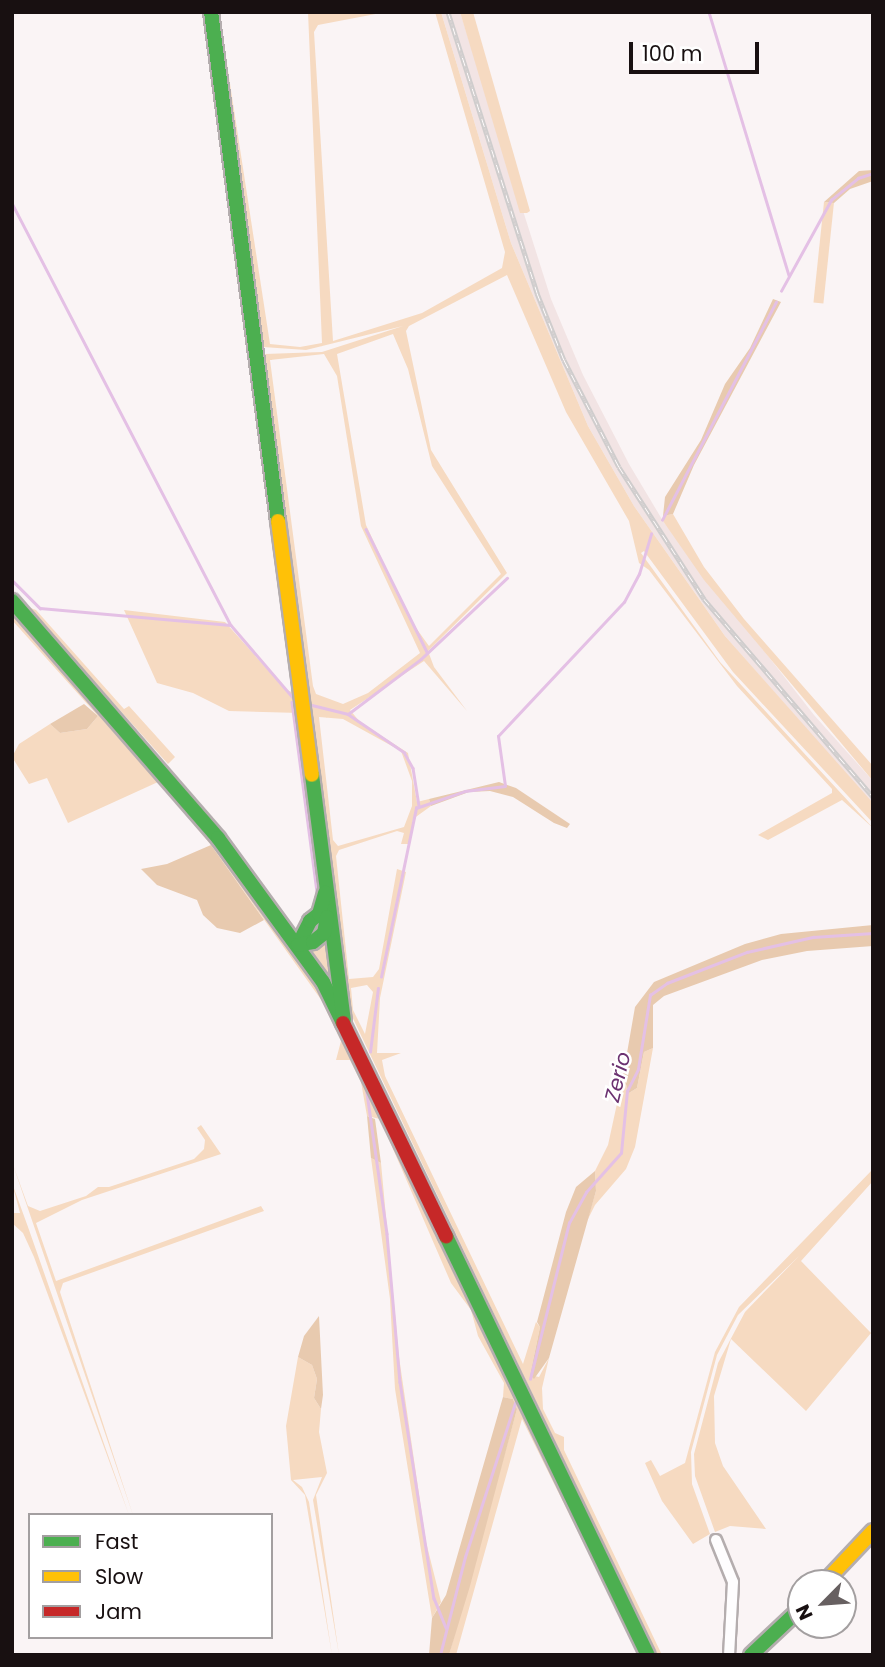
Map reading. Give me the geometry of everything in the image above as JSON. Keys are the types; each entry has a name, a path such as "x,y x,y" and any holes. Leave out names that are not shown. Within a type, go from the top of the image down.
{"main road":[{"path":"211,12 327,881 323,919 344,1020"},
{"path":"12,601 176,788 283,923 344,1020 648,1655"},
{"path":"283,923 323,919"},
{"path":"298,945 323,919"},
{"path":"837,1569 873,1531"},
{"path":"751,1655 787,1621"}],"street":[{"path":"716,1540 733,1582 729,1655"}],"shaded area":[{"path":"219,12 270,344 300,347 322,343 308,12 386,12 318,25 314,32 333,341 422,313 502,268 505,252 435,12 441,12 511,243 588,426 634,506 725,636 873,803 873,823 733,672 644,551 641,553 720,662 873,828 842,800 768,840 758,835 832,793 832,789 737,686 649,570 639,563 629,521 566,412 507,275 409,326 406,331 431,450 507,573 428,651 434,667 467,711 424,661 350,710 360,722 408,753 417,802 429,799 431,806 413,819 410,844 401,844 404,833 397,831 339,850 336,856 349,979 373,977 379,969 397,869 406,872 380,998 377,1053 401,1053 382,1060 385,1076 523,1364 536,1322 540,1327 530,1375 539,1377 549,1358 542,1388 543,1409 555,1433 564,1437 564,1450 662,1655 657,1655 347,1006 265,354 322,352 403,326 306,350 263,347","holes":["393,334 408,369 432,466 501,574 429,646 411,621 366,525 337,354","324,354 337,376 361,526 420,653 368,693 343,704 316,694 313,686 270,360","319,717 343,719 401,751 412,781 412,806 404,827 338,846 333,840","367,985 373,992 365,1034 353,1010 351,988"]},
{"path":"441,12 460,12 551,299 583,375 629,464 663,521 814,715 873,781 873,805 725,636 634,506 588,426 511,243"},
{"path":"460,12 473,12 530,211 527,213 520,213"},
{"path":"873,170 873,181 850,189 834,203 824,202 859,171"},
{"path":"824,202 834,203 823,303 813,302"},
{"path":"773,299 781,302 694,465 673,514 663,516 665,497 701,440 725,384 750,348"},
{"path":"673,514 704,567 744,619 873,766 873,781 704,580 663,521 663,516"},
{"path":"28,607 36,610 124,709 129,706 175,757 168,764"},
{"path":"124,610 225,622 285,689 298,695 300,713 229,711 193,693 157,683"},
{"path":"12,613 190,815 299,960 325,1001 639,1655 522,1419 456,1655 449,1655 517,1409 513,1399 503,1397 504,1383 478,1336 471,1310 451,1283 380,1119 367,1116 361,1082 350,1060 336,1060 341,1041 322,1001 211,845 158,782 68,823 47,778 29,784 12,757 19,744 50,724 60,733 87,729 98,716 12,620"},
{"path":"84,704 98,716 87,729 60,733 50,724"},
{"path":"499,782 516,788 570,824 567,828 554,823 513,797 490,791 469,792 431,806 429,799"},
{"path":"211,845 264,920 240,933 217,928 203,915 197,900 157,885 141,869 167,864"},
{"path":"873,925 873,946 807,951 762,960 664,996 653,1005 653,1048 644,1052 637,1088 629,1093 623,1076 635,1007 654,982 745,944 781,934"},
{"path":"326,938 331,980 309,948"},
{"path":"653,1048 635,1147 626,1169 595,1205 587,1221 596,1191 595,1171 608,1145 623,1076 629,1093 637,1088 644,1052"},
{"path":"367,1116 375,1119 381,1163 371,1158"},
{"path":"201,1125 221,1154 82,1200 36,1223 56,1281 261,1206 264,1211 63,1283 60,1292 132,1513 12,1162 28,1206 40,1211 86,1196 98,1187 109,1187 194,1159 204,1149 205,1140 197,1128"},
{"path":"371,1158 381,1163 399,1357 426,1542 441,1602 432,1618 395,1389 390,1299"},
{"path":"873,1169 873,1181 801,1261 871,1333 806,1411 731,1339 714,1396 715,1443 723,1466 766,1529 730,1526 715,1532 695,1476 694,1454 718,1363 745,1312 799,1256 738,1315 717,1355 691,1452 692,1484 710,1534 693,1544 662,1501 645,1463 651,1460 660,1476 685,1463 715,1352 739,1307"},
{"path":"595,1171 596,1191 549,1358 534,1379 530,1375 540,1327 537,1322 566,1212 576,1187"},
{"path":"12,1183 128,1513 34,1257 23,1233 12,1223 12,1213 20,1213"},
{"path":"319,1316 323,1395 321,1409 314,1398 317,1379 312,1365 298,1357 304,1336"},
{"path":"298,1357 312,1365 317,1379 314,1398 321,1409 319,1432 327,1473 316,1495 339,1655 313,1500 322,1477 293,1480 302,1487 309,1502 332,1655 305,1495 291,1480 286,1426"},
{"path":"503,1397 513,1399 517,1409 470,1586 449,1655 429,1655 432,1618 446,1595"}],"waterway":[{"path":"709,12 789,275"},
{"path":"781,291 831,200 858,178 873,173"},
{"path":"12,203 231,625 296,701"},
{"path":"662,520 776,302"},
{"path":"366,529 427,652"},
{"path":"381,977 416,808 465,791 505,786 498,736 624,602 639,574 651,534"},
{"path":"348,714 421,659 507,578"},
{"path":"12,580 40,608 230,625"},
{"path":"292,702 317,893"},
{"path":"312,705 348,714 404,752 413,768 419,805"},
{"name":"Zerio","path":"530,1379 569,1223 586,1192 621,1153 627,1091 638,1069 650,995 667,983 747,952 813,937 873,933"},
{"path":"370,1052 378,988"},
{"path":"366,1086 387,1234 400,1382 434,1598 446,1628"},
{"name":"Zerio","path":"440,1655 465,1557 515,1403"}],"railway":[{"path":"448,12 537,293 564,360 619,467 704,599 873,797"}],"traffic: fast":[{"path":"211,12 278,521"},
{"path":"12,601 218,838 323,982 343,1023"},
{"path":"312,775 344,1020"},
{"path":"298,945 310,921 319,914 325,893"},
{"path":"298,945 313,942 324,933 327,917"},
{"path":"446,1236 648,1655"},
{"path":"751,1655 787,1621"}],"traffic: slow":[{"path":"278,521 312,775"},
{"path":"837,1569 873,1531"}],"traffic: jam":[{"path":"343,1023 446,1236"}]}
